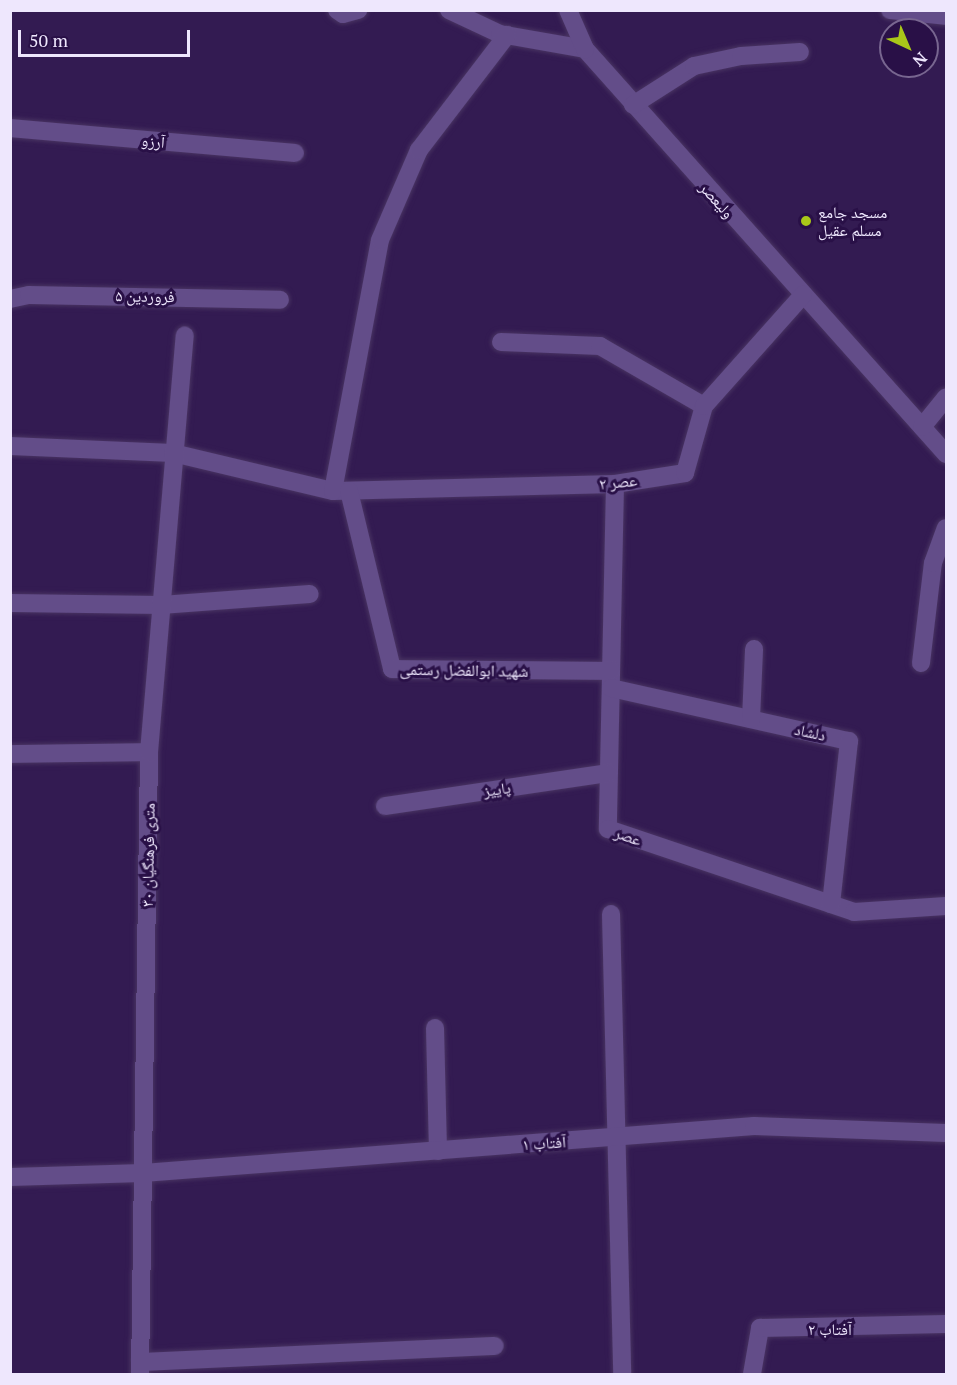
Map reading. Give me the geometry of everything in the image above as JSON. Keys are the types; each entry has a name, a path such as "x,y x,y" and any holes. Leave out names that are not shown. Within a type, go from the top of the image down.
{"street":[{"path":"337,10 344,14 358,10"},
{"path":"449,10 507,35 585,49"},
{"name":"ولیعصر","path":"568,10 585,49 946,454"},
{"path":"890,10 946,14"},
{"path":"341,491 380,240 419,150 507,35"},
{"path":"633,105 694,66 741,56 800,52"},
{"name":"آرزو","path":"10,128 295,153"},
{"name":"فروردین ۵","path":"10,299 28,295 280,300"},
{"name":"عصر ۲","path":"10,446 173,453 341,491 615,484 685,473 704,406 803,295"},
{"name":"۳۰ متری فرهنگیان","path":"140,1368 149,752 173,453 185,336"},
{"path":"501,342 600,346 704,406"},
{"path":"922,427 946,397"},
{"name":"عصر","path":"615,484 608,829 854,912 946,906"},
{"name":"شهید ابوالفضل رستمی","path":"341,491 392,669 611,680"},
{"path":"921,663 933,563 946,528"},
{"path":"10,603 161,605 310,594"},
{"path":"751,719 754,649"},
{"name":"دلشاد","path":"611,680 751,719 849,741 831,904"},
{"path":"10,754 149,752"},
{"name":"پاییز","path":"385,806 609,773"},
{"path":"611,914 622,1374"},
{"path":"435,1028 438,1151"},
{"name":"آفتاب ۱","path":"10,1177 143,1173 754,1126 946,1133"},
{"name":"آفتاب ۲","path":"752,1374 760,1328 946,1324"},
{"path":"140,1368 495,1346"}],"place":[{"name":"مسجد جامع مسلم عقیل","path":"806,221"}]}
